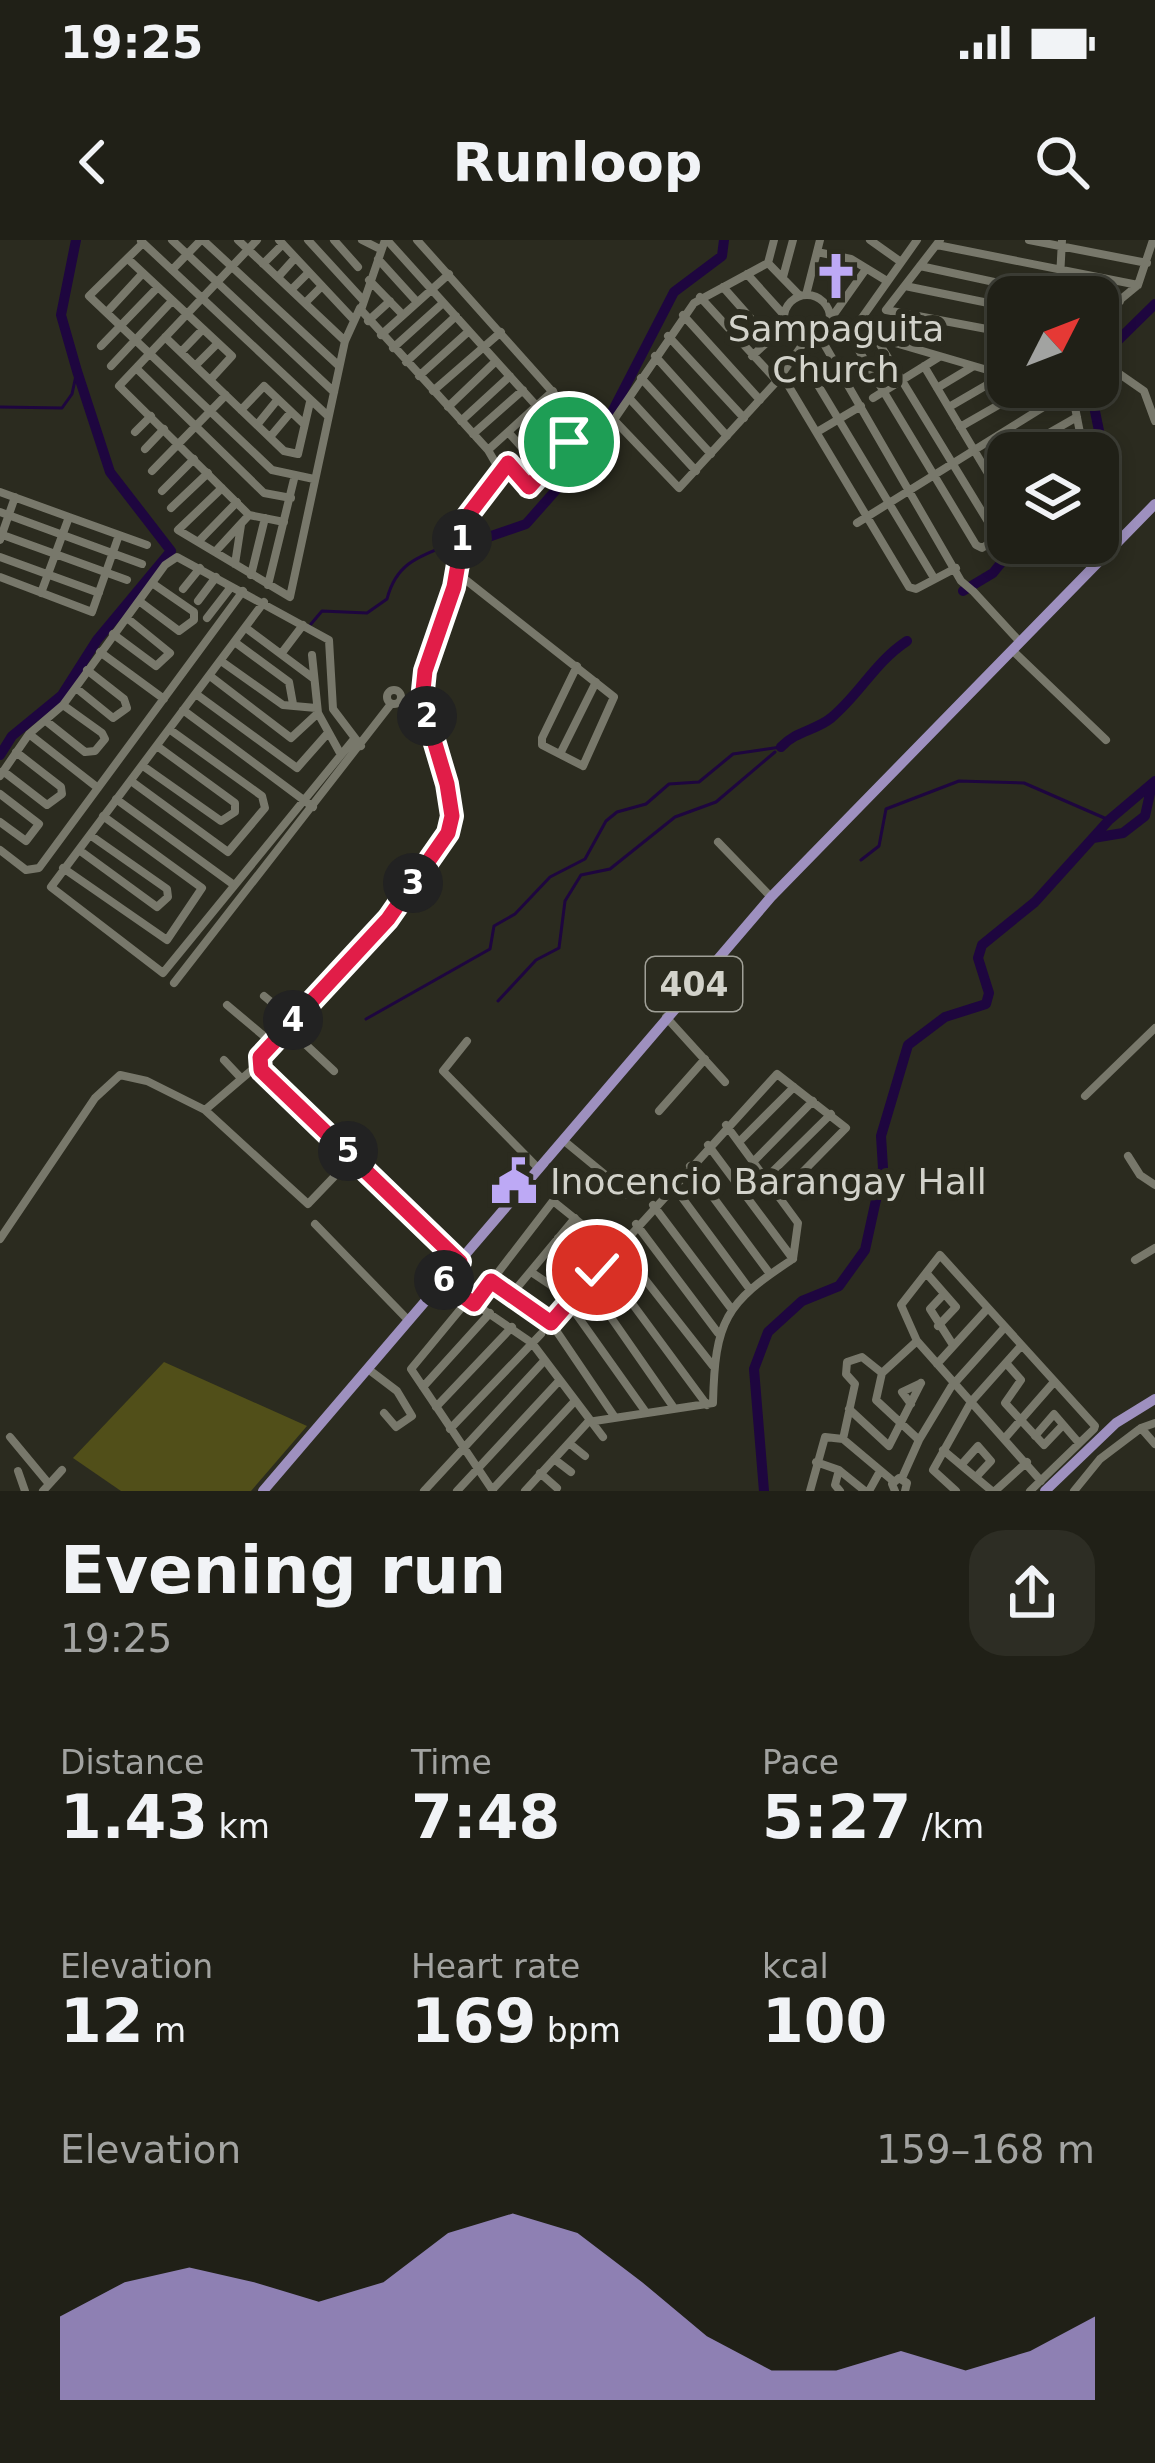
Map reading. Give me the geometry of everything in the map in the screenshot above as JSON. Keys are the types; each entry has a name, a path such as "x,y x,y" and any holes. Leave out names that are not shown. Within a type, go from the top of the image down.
{"main road":[{"name":"404","path":"263,1491 771,896 1155,504"},
{"path":"1043,1486 1116,1423 1154,1401"}],"street":[{"path":"172,240 334,392"},
{"path":"172,270 202,240 340,367"},
{"path":"238,240 345,341"},
{"path":"257,240 119,386 249,514 284,522"},
{"path":"308,240 361,303 368,321 488,450 499,470"},
{"path":"334,240 358,267"},
{"path":"362,240 382,247 431,289 569,442"},
{"path":"205,1110 260,1063 271,1042 388,919 448,833 452,816 447,784 422,700 425,671 457,573 466,518 508,463 526,490 583,427 417,240"},
{"path":"608,430 683,315 700,297 768,263 774,240"},
{"path":"782,278 793,240"},
{"path":"752,356 803,295 820,240"},
{"path":"870,240 902,262"},
{"path":"1029,240 1148,263"},
{"path":"1120,302 1138,285 1151,240"},
{"path":"314,479 272,470 89,296 141,241 328,416"},
{"path":"830,321 854,329 914,241"},
{"path":"263,264 281,242 350,317"},
{"path":"987,329 886,310 939,242 1057,272 1138,285"},
{"path":"1057,276 1061,243"},
{"path":"332,329 361,303 382,247"},
{"path":"382,247 417,302"},
{"path":"817,253 851,259 887,281"},
{"path":"278,277 296,258"},
{"path":"128,259 232,356 210,380"},
{"path":"768,263 803,295 826,304 830,321"},
{"path":"920,266 987,280"},
{"path":"614,420 675,486 728,436 805,341 820,338 866,269"},
{"path":"291,290 309,272"},
{"path":"106,312 142,273"},
{"path":"381,334 449,274"},
{"path":"747,274 805,341"},
{"path":"369,280 403,315"},
{"path":"305,303 322,286"},
{"path":"723,286 770,339"},
{"path":"904,286 987,303"},
{"path":"101,346 158,287"},
{"path":"700,297 752,356 779,378 817,432 909,586 954,566"},
{"path":"318,315 334,300"},
{"path":"111,366 172,301"},
{"path":"368,321 390,301"},
{"path":"393,348 443,303"},
{"path":"683,315 760,400"},
{"path":"406,362 456,316"},
{"path":"222,488 178,530 290,597 350,317"},
{"path":"181,352 202,329"},
{"path":"419,376 469,331"},
{"path":"434,391 501,332"},
{"path":"987,370 861,333 853,339 976,545 987,545"},
{"path":"668,336 744,418"},
{"path":"165,337 269,437 298,454 310,402"},
{"path":"875,337 987,520"},
{"path":"820,338 954,566 1017,647 1106,740"},
{"path":"196,366 218,343"},
{"path":"798,352 934,578"},
{"path":"655,356 728,436"},
{"path":"873,398 940,356"},
{"path":"448,407 496,361"},
{"path":"924,366 986,470"},
{"path":"937,388 973,366"},
{"path":"136,368 264,493 290,498"},
{"path":"460,421 511,376"},
{"path":"1119,376 1140,387 1155,421"},
{"path":"641,378 711,454"},
{"path":"241,410 264,386 304,429"},
{"path":"949,407 987,386"},
{"path":"473,434 523,390"},
{"path":"488,450 553,391"},
{"path":"1149,403 1155,392"},
{"path":"152,471 226,395"},
{"path":"629,398 696,471"},
{"path":"257,425 278,399"},
{"path":"817,432 861,406"},
{"path":"960,427 993,408"},
{"path":"857,523 1044,408"},
{"path":"1074,408 1080,432"},
{"path":"269,437 292,412"},
{"path":"135,432 151,416"},
{"path":"1051,432 1077,417"},
{"path":"522,419 555,457"},
{"path":"283,423 304,429"},
{"path":"146,449 164,429"},
{"path":"508,432 543,471"},
{"path":"162,491 194,459"},
{"path":"171,508 208,473"},
{"path":"268,586 295,475"},
{"path":"0,492 147,545"},
{"path":"15,497 4,514 1,536 127,580"},
{"path":"198,542 237,502"},
{"path":"4,514 142,564"},
{"path":"215,552 249,514"},
{"path":"41,593 69,517"},
{"path":"251,574 265,518"},
{"path":"235,564 241,525"},
{"path":"0,578 92,612 119,535"},
{"path":"0,557 99,592"},
{"path":"16,752 61,787 62,794 47,805 1,774 16,752 29,734 63,705 112,634 177,557 329,640 333,709 357,743"},
{"path":"183,589 200,568"},
{"path":"457,573 577,666 614,697 583,766 542,745 577,666"},
{"path":"198,601 216,578"},
{"path":"139,601 179,631 194,620 194,612 152,583"},
{"path":"207,617 231,586"},
{"path":"0,850 33,872 243,591"},
{"path":"264,602 51,887 163,973 301,798 340,753 357,743"},
{"path":"112,634 156,666 170,653 168,646 127,618"},
{"path":"281,654 303,625"},
{"path":"246,628 315,679"},
{"path":"235,643 289,682 293,704"},
{"path":"100,652 164,699"},
{"path":"312,655 317,711 340,753"},
{"path":"221,661 284,705 317,711"},
{"path":"76,688 113,718 128,708 124,699 87,670"},
{"path":"210,676 291,739 317,711"},
{"path":"560,754 596,682"},
{"path":"174,983 391,704 386,697 390,690 398,691 401,699 422,700"},
{"path":"196,694 296,768 328,734"},
{"path":"46,721 86,752 95,751 105,739 63,705"},
{"path":"183,710 313,807"},
{"path":"131,781 228,852 265,808 262,796 169,729"},
{"path":"29,734 98,788"},
{"path":"142,766 221,821 235,812 235,803 157,746"},
{"path":"0,794 39,824 26,841 0,822"},
{"path":"116,799 234,886"},
{"path":"63,868 167,940 202,888 103,816"},
{"path":"78,850 157,907 168,897 167,889 90,835"},
{"path":"718,842 771,896"},
{"path":"264,996 334,1071"},
{"path":"227,1005 271,1042"},
{"path":"666,1017 725,1082"},
{"path":"1085,1096 1155,1028"},
{"path":"467,1041 443,1071 539,1168"},
{"path":"659,1111 705,1059"},
{"path":"224,1060 240,1077"},
{"path":"260,1063 460,1262"},
{"path":"0,1239 95,1098 120,1075 147,1081 205,1110 308,1204 354,1156"},
{"path":"551,1323 774,1076 831,1114 845,1130 780,1196"},
{"path":"740,1142 794,1087"},
{"path":"754,1161 812,1100"},
{"path":"767,1178 831,1114"},
{"path":"526,1490 588,1422 713,1403 718,1333 730,1307 748,1288 794,1258 798,1223 726,1125"},
{"path":"563,1140 608,1177 612,1191 624,1195"},
{"path":"708,1145 794,1258"},
{"path":"1128,1156 1140,1175 1155,1185"},
{"path":"690,1166 770,1274"},
{"path":"673,1184 748,1288"},
{"path":"573,1403 492,1491 410,1365 471,1304 553,1201 616,1247 714,1368"},
{"path":"653,1205 730,1307"},
{"path":"511,1295 575,1218"},
{"path":"315,1224 409,1321"},
{"path":"636,1224 718,1333"},
{"path":"558,1238 600,1267 706,1405"},
{"path":"1136,1260 1155,1248"},
{"path":"1030,1491 1043,1486 1095,1426 944,1256 937,1257 928,1275 902,1303 917,1341 1027,1462 1043,1486"},
{"path":"531,1272 571,1302 645,1412"},
{"path":"928,1275 956,1307 938,1326"},
{"path":"491,1281 551,1323 614,1415"},
{"path":"587,1282 674,1408"},
{"path":"440,1284 532,1343 603,1437"},
{"path":"945,1293 930,1309 953,1345"},
{"path":"937,1364 988,1308"},
{"path":"423,1387 490,1313"},
{"path":"436,1407 512,1327"},
{"path":"897,1483 954,1383 1005,1328"},
{"path":"450,1429 541,1334"},
{"path":"917,1341 882,1373 876,1400 920,1440"},
{"path":"956,1491 933,1473 943,1450 971,1402 1021,1346"},
{"path":"843,1439 855,1384 846,1374 850,1357 862,1357 882,1373"},
{"path":"424,1491 544,1361"},
{"path":"1006,1362 1021,1380 1004,1401 1035,1436 1044,1444 1063,1425 1079,1443"},
{"path":"368,1369 397,1391 412,1416 396,1427 384,1413"},
{"path":"457,1491 558,1382"},
{"path":"1005,1438 1054,1382"},
{"path":"849,1409 886,1445 911,1404"},
{"path":"1074,1491 1100,1460 1155,1423"},
{"path":"1141,1429 1155,1444"},
{"path":"10,1437 46,1488 62,1470"},
{"path":"810,1491 823,1438 843,1439 907,1490"},
{"path":"569,1443 585,1456"},
{"path":"962,1464 978,1446 991,1461 976,1476"},
{"path":"943,1450 993,1491 1027,1462"},
{"path":"554,1459 571,1472"},
{"path":"816,1462 839,1470 867,1491 879,1472"},
{"path":"839,1470 835,1485 841,1491 850,1479"},
{"path":"18,1471 25,1491"},
{"path":"540,1473 556,1488"}],"shaded area":[{"path":"164,1362 307,1426 251,1491 121,1491 73,1458"}],"waterway":[{"path":"0,755 12,736 62,695 97,640 171,551 110,472 77,371 61,315 76,240"},
{"path":"471,543 526,524 594,447 674,292 722,256 724,240"},
{"path":"1119,339 1155,304"},
{"path":"0,407 62,408 72,394 77,371"},
{"path":"1094,408 1099,432"},
{"path":"311,624 322,611 367,613 387,599 396,577 409,563 449,545"},
{"path":"963,591 1000,564"},
{"path":"781,747 831,718 907,641"},
{"path":"366,1019 490,949 494,926 515,914 550,877 585,859 606,821 617,812 646,804 669,784 699,782 733,754 781,747"},
{"path":"498,1001 536,960 559,948 565,901 581,875 610,869 675,817 716,802 775,752"},
{"path":"861,860 879,846 886,809 959,781 1024,783 1109,820"},
{"path":"764,1491 754,1369 768,1332 802,1301 839,1286 865,1250 883,1168 881,1136 908,1045 945,1017 986,1004 989,993 978,958 982,945 1035,902 1109,820 1155,781"},
{"path":"1093,838 1123,833 1145,816 1151,789"}],"place":[{"name":"Sampaguita Church","path":"836,276"},
{"name":"Inocencio Barangay Hall","path":"514,1181"}],"route":[{"path":"569,442 529,487 508,463 466,518 454,587 425,671 422,700 447,784 452,816 448,833 388,919 260,1057 261,1070 460,1262 442,1282 474,1304 491,1281 551,1323 597,1270"}]}
